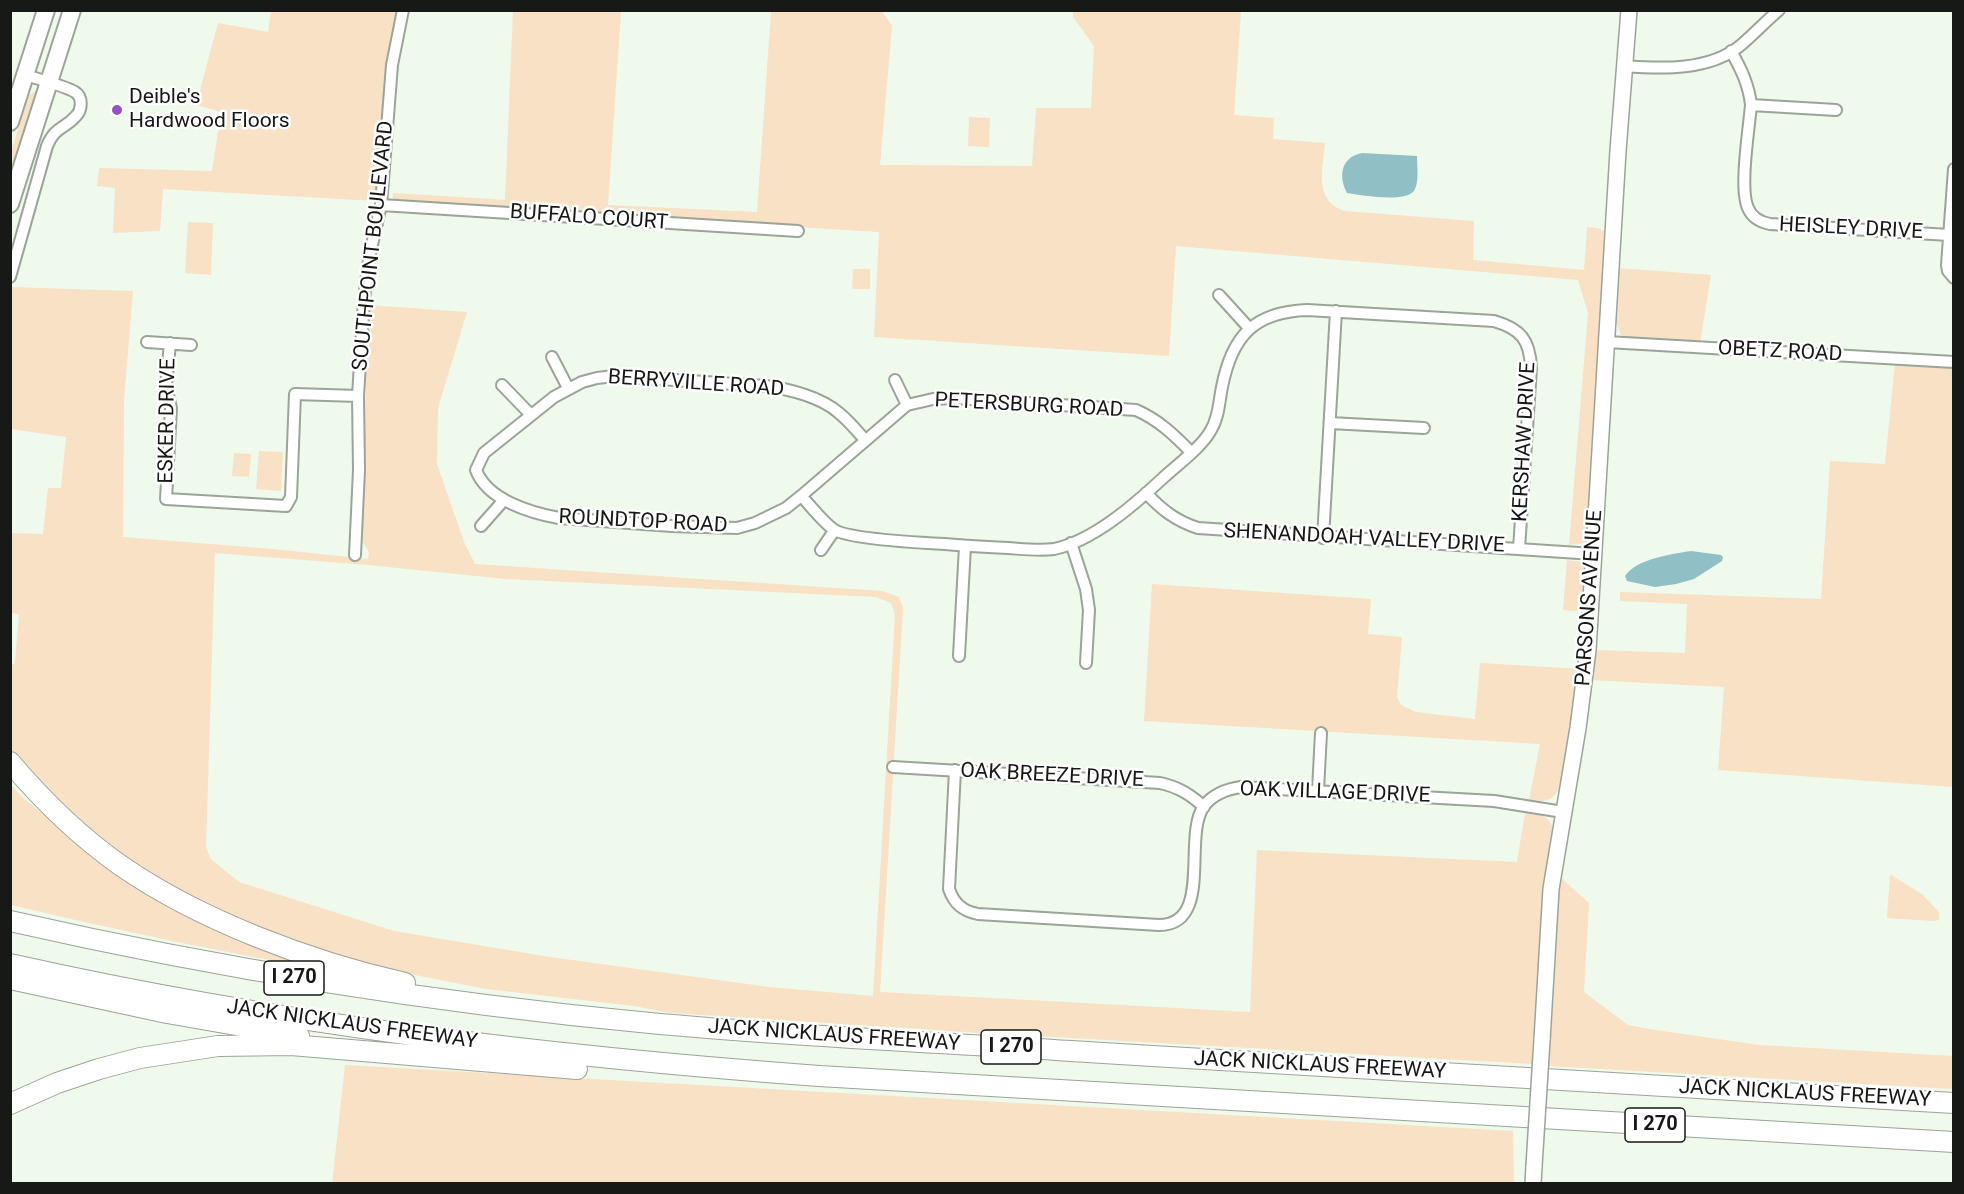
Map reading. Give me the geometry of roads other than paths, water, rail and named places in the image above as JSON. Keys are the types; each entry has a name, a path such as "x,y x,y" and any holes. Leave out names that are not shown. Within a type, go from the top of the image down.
{"highway":[{"path":"10,762 52,809 82,836 136,875 194,908 270,942 316,958 390,980 516,1009"},
{"name":"JACK NICKLAUS FREEWAY","path":"10,921 233,968 358,988 516,1009 661,1024 860,1038 1953,1103"},
{"name":"JACK NICKLAUS FREEWAY","path":"10,964 165,996 392,1033 602,1058 819,1076 1953,1142"},
{"path":"10,979 167,1012 333,1042 495,1062"},
{"path":"10,1104 57,1083 99,1069 140,1058 218,1047 291,1045 617,1072 819,1076"}],"main road":[{"path":"10,122 46,10"},
{"path":"10,204 72,10"}],"street":[{"name":"SOUTHPOINT BOULEVARD","path":"355,555 359,470 358,396 363,299 369,258 381,205 392,65 403,10"},
{"name":"PARSONS AVENUE","path":"1533,1184 1551,889 1578,728 1587,658 1629,10"},
{"path":"1624,66 1654,69 1677,68 1701,63 1740,45 1779,10"},
{"path":"1731,51 1745,79 1751,105 1836,110"},
{"path":"10,278 52,136 77,115 81,105 75,92 26,75"},
{"name":"HEISLEY DRIVE","path":"1751,105 1744,192 1749,211 1755,218 1770,225 1949,235"},
{"path":"1952,277 1947,266 1953,170"},
{"name":"BUFFALO COURT","path":"381,205 798,231"},
{"path":"1219,295 1249,328"},
{"path":"801,496 834,531 891,540 1031,550 1053,549 1082,540 1146,493 1211,432 1217,418 1222,386 1231,355 1249,328 1262,320 1292,310 1336,311 1323,538"},
{"name":"KERSHAW DRIVE","path":"1336,311 1494,321 1510,326 1523,336 1530,351 1532,368 1519,549"},
{"path":"147,342 190,345"},
{"name":"OBETZ ROAD","path":"1606,342 1953,362"},
{"name":"ESKER DRIVE","path":"170,343 166,386 171,408 166,499 286,506 291,497 296,393 358,396"},
{"path":"552,357 568,388"},
{"name":"BERRYVILLE ROAD","path":"477,474 478,465 484,453 554,397 568,388 597,378 615,376 789,389 838,411 865,440"},
{"path":"895,380 907,405"},
{"path":"502,385 531,415"},
{"name":"PETERSBURG ROAD","path":"865,440 907,405 933,399 954,398 1136,410 1153,418 1169,430 1191,452"},
{"path":"1330,423 1424,428"},
{"name":"ROUNDTOP ROAD","path":"477,474 504,500 530,512 559,518 737,528 755,524 786,508 865,440"},
{"name":"SHENANDOAH VALLEY DRIVE","path":"1146,493 1162,510 1182,523 1198,528 1594,554"},
{"path":"481,526 504,500"},
{"path":"821,550 834,531"},
{"path":"1071,543 1086,589 1089,610 1086,663"},
{"path":"958,656 966,546"},
{"path":"1318,790 1321,733"},
{"name":"OAK BREEZE DRIVE","path":"892,767 1160,783 1175,786 1204,807"},
{"path":"955,771 949,882 951,894 958,905 969,912 978,914 1170,924 1188,910 1192,896 1197,824 1204,807"},
{"name":"OAK VILLAGE DRIVE","path":"1204,807 1217,795 1241,787 1494,801 1563,812"}],"water":[{"path":"1362,153 1417,156 1415,189 1411,194 1395,197 1373,197 1347,193 1344,187 1343,168 1355,155"},
{"path":"1691,551 1721,555 1722,561 1694,579 1676,584 1655,587 1627,581 1625,576 1637,565 1655,558"}],"place":[{"name":"Deible's Hardwood Floors","path":"117,110"}]}
